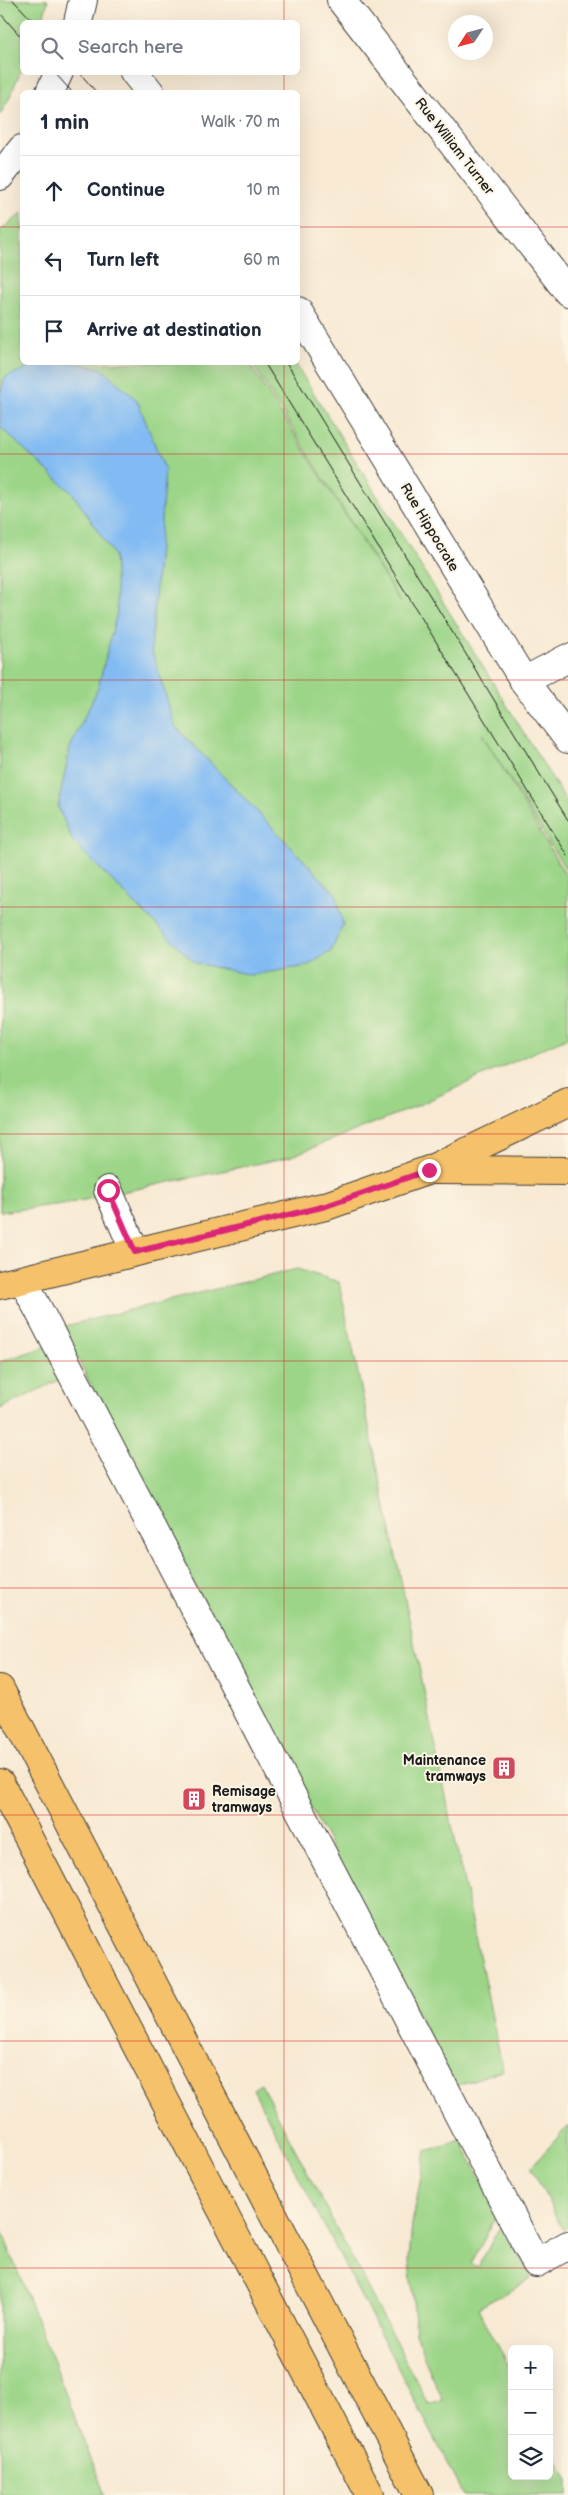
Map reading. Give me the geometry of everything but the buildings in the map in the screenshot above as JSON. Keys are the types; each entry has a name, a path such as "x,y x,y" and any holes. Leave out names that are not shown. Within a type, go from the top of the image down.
{"main road":[{"path":"12,1282 326,1206 429,1170 568,1103"},
{"path":"429,1170 568,1171"},
{"path":"0,1689 419,2495"},
{"path":"0,1783 370,2495"}],"street":[{"name":"Rue William Turner","path":"341,0 563,275"},
{"path":"51,90 58,75"},
{"path":"136,75 148,90"},
{"path":"0,176 20,151"},
{"name":"Rue Hippocrate","path":"300,314 524,681 568,739"},
{"path":"524,681 568,658"},
{"path":"108,1190 135,1252"},
{"path":"12,1282 536,2263 568,2245"}],"green space":[{"path":"0,0 48,0 43,20 20,20 20,73 0,115"},
{"path":"20,215 20,365 250,365 401,603 253,365 296,365 568,804 568,873 482,734 568,879 568,1037 412,1108 289,1157 70,1203 0,1212 0,231"},
{"path":"297,1269 339,1282 503,2070 455,2086 61,1327"},
{"path":"47,1346 63,1378 0,1409 0,1362"},
{"path":"261,2084 429,2405 443,2400 424,2358 416,2332 409,2260 412,2224 426,2151 461,2140 498,2213 471,2264 478,2267 503,2221 531,2279 478,2308 508,2364 508,2480 553,2480 553,2452 568,2480 568,2495 464,2495 253,2089"},
{"path":"568,2126 568,2228 563,2230 531,2167"},
{"path":"0,2226 105,2495 0,2495"}],"water":[{"path":"35,365 85,365 101,368 137,400 165,470 151,648 175,726 336,894 343,925 331,951 307,966 251,975 195,963 73,842 58,807 70,748 98,688 117,612 114,555 73,494 0,427 0,394 5,377"}],"tram line":[{"path":"13,0 32,20"},
{"path":"0,13 20,36"},
{"path":"57,75 70,90"},
{"path":"82,75 94,90"},
{"path":"266,365 568,856"},
{"path":"288,365 568,820"}],"place":[{"name":"Maintenance tramways","path":"504,1768"},
{"name":"Remisage tramways","path":"194,1799"}],"route":[{"path":"108,1190 135,1252 326,1206 429,1170"}]}
